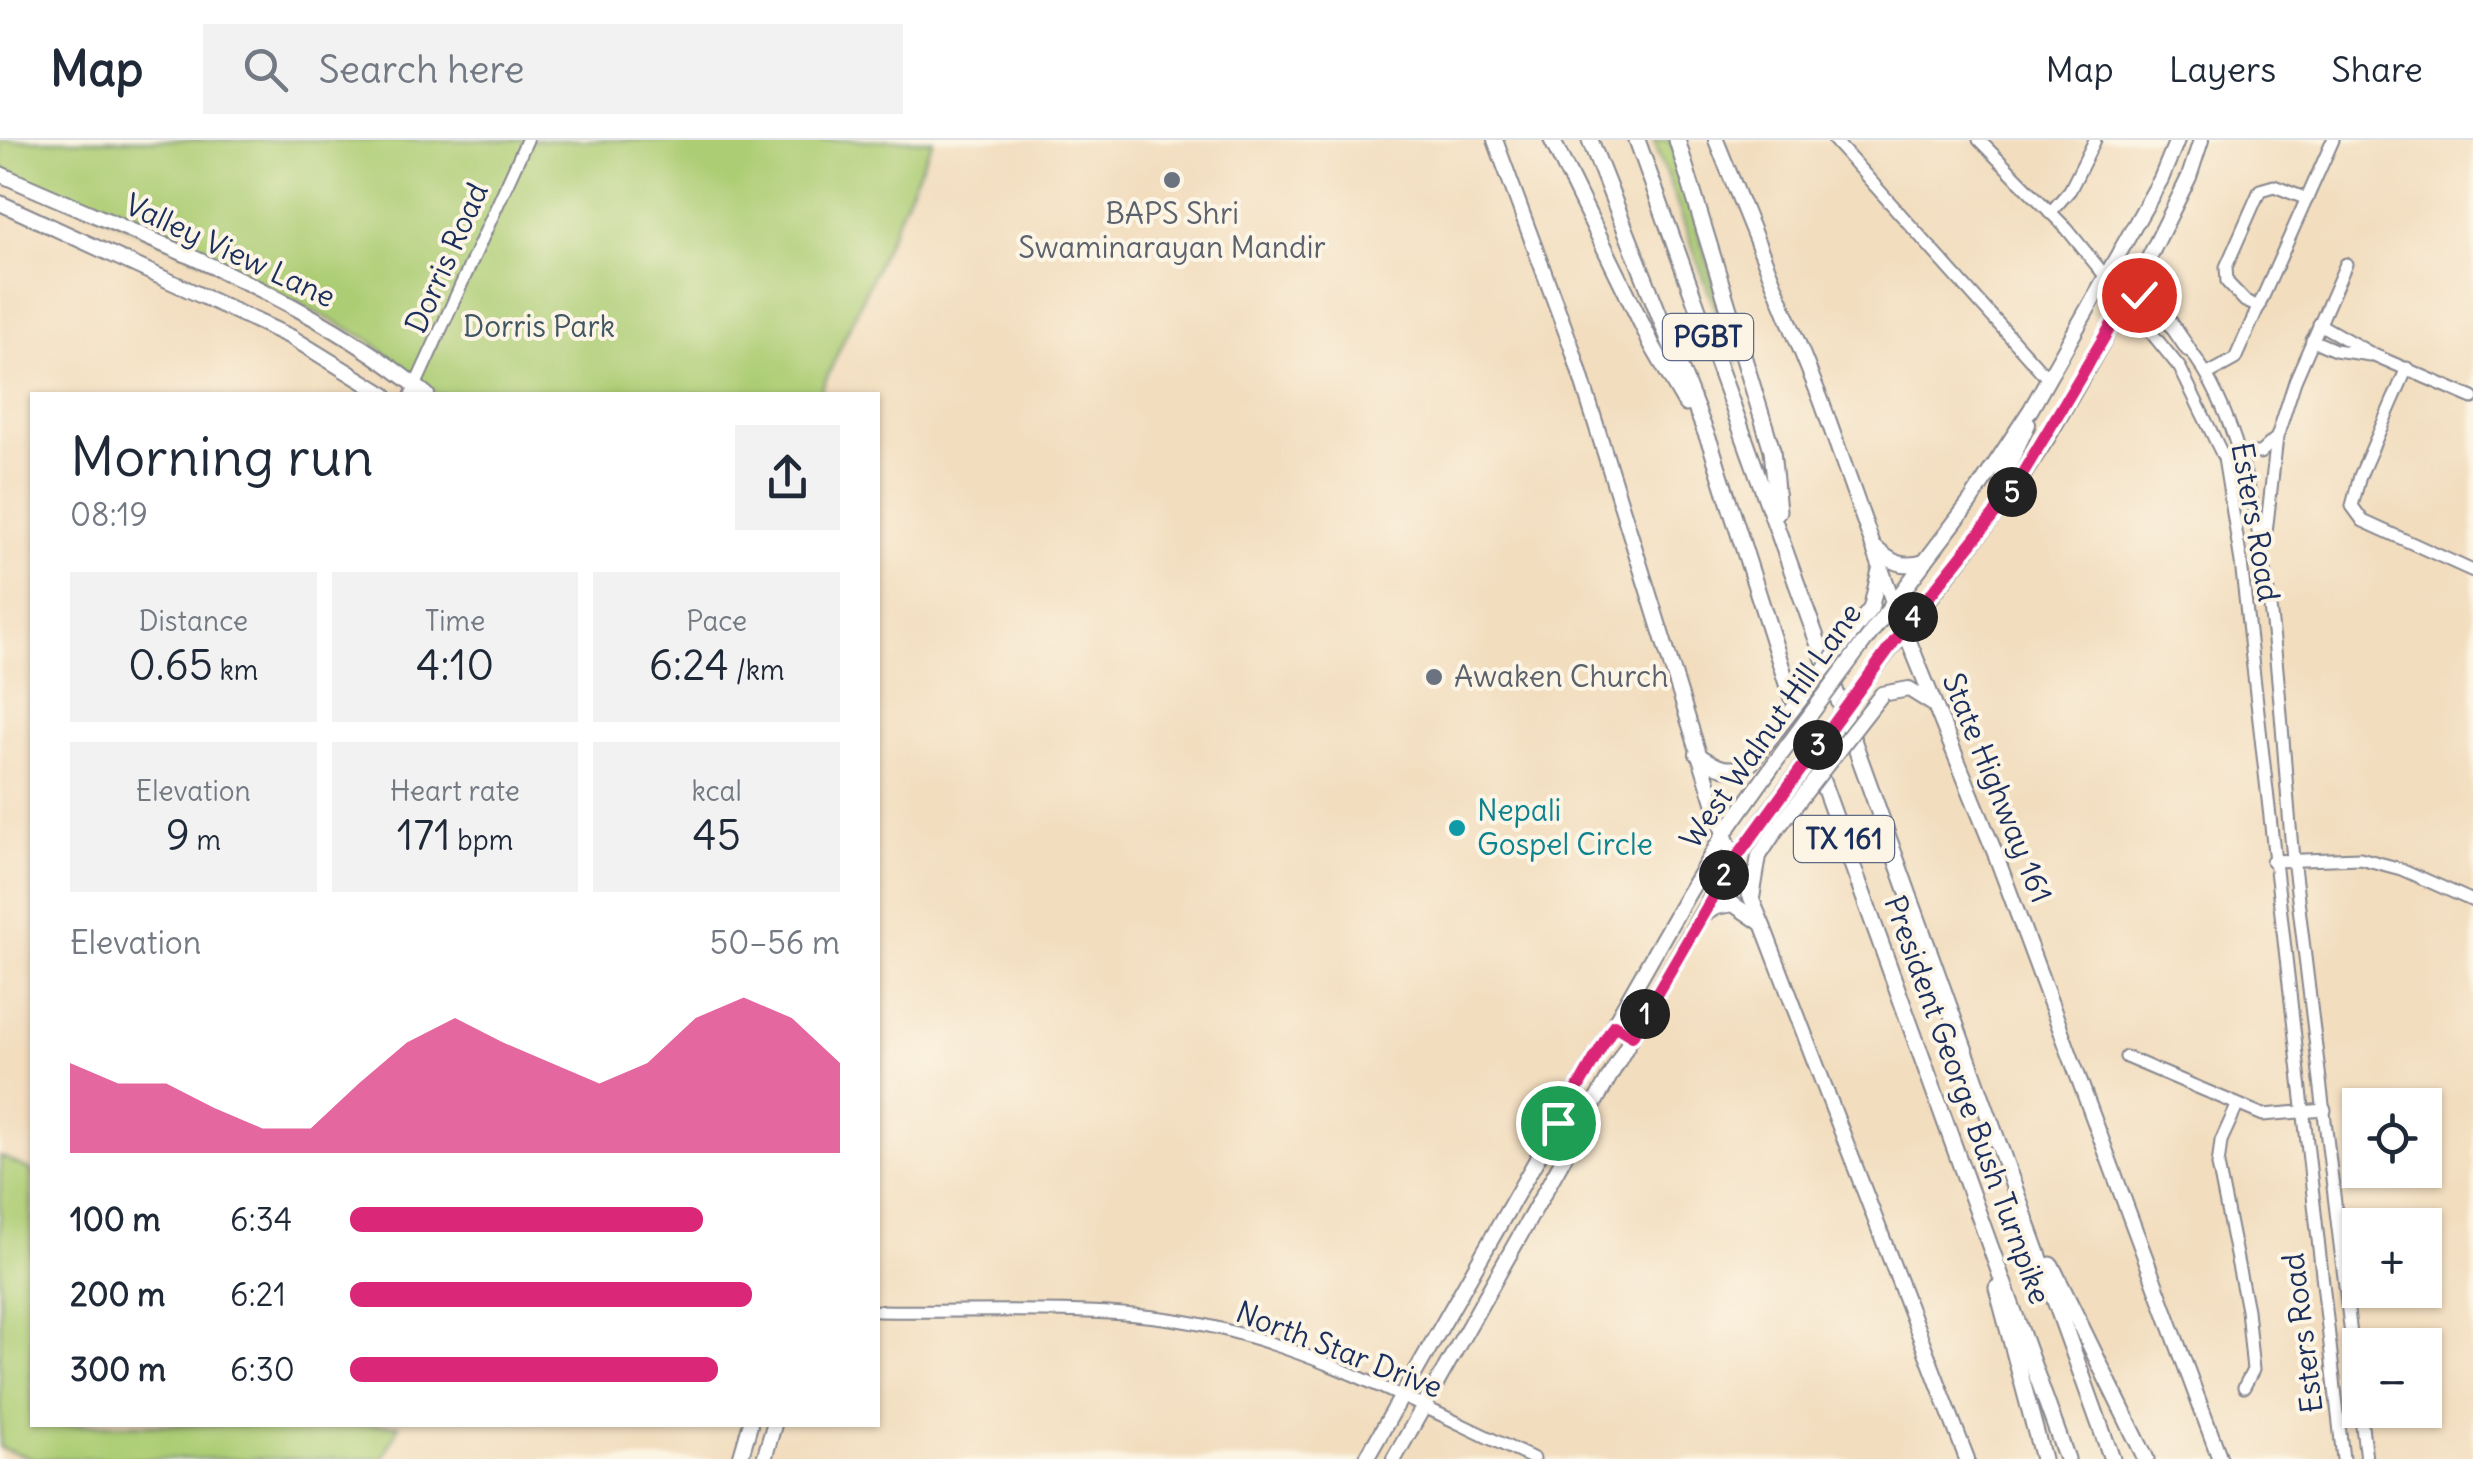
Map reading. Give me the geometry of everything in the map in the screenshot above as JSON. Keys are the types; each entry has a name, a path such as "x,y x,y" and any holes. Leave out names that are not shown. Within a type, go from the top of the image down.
{"highway":[{"path":"1552,140 1652,346 1711,446"},
{"name":"President George Bush Turnpike","path":"1590,140 1711,446 1788,688 2067,1459"},
{"name":"President George Bush Turnpike","path":"1637,140 2112,1459"},
{"path":"1677,140 1772,450 1780,535"},
{"path":"2025,1216 2146,1459"},
{"path":"1984,1230 2013,1362 2043,1459"}],"main road":[{"path":"1495,140 1533,234 1724,834 1968,1459"},
{"name":"State Highway 161","path":"1716,140 1893,602 1995,853 2220,1459"},
{"name":"West Walnut Hill Lane","path":"1366,1459 1724,834 1926,562 2032,409 2166,169 2177,140"},
{"name":"West Walnut Hill Lane","path":"1394,1459 1734,861 1904,628 2009,496 2133,289 2189,177 2201,140"},
{"name":"Valley View Lane","path":"0,174 300,310 418,392"},
{"name":"Valley View Lane","path":"0,203 276,330 381,392"},
{"path":"2150,256 2147,278 2151,294 2188,348"},
{"path":"2009,496 2001,482 2026,432 2032,409"},
{"path":"1873,546 1893,563 1910,566 1926,562"},
{"path":"1696,754 1719,769 1734,771 1751,764 1871,608 1880,565"},
{"path":"1752,899 1758,856 1882,694 1909,689 1934,705"},
{"path":"1701,917 1716,907 1733,904 1763,926"},
{"path":"1614,1025 1632,1036"},
{"path":"740,1459 749,1427"},
{"path":"764,1459 773,1427"}],"street":[{"name":"Dorris Road","path":"418,392 527,140"},
{"path":"1834,140 2048,379"},
{"path":"1979,140 2106,276"},
{"path":"2050,213 2070,190 2095,140"},
{"path":"2208,374 2235,359 2332,141"},
{"path":"2258,307 2244,301 2226,282 2226,267 2260,190 2274,186 2307,199"},
{"path":"2262,564 2276,437 2312,340 2346,264"},
{"name":"Esters Road","path":"2106,276 2133,289 2208,374 2241,452 2262,564 2351,1328"},
{"name":"Esters Road","path":"2106,276 2180,368 2224,458 2343,1459"},
{"path":"2319,324 2374,355 2473,398"},
{"path":"2312,340 2335,350 2374,355"},
{"path":"2407,368 2360,476 2352,506 2363,521 2473,572"},
{"path":"2224,458 2241,452 2260,452 2276,437"},
{"path":"2254,685 2275,682"},
{"path":"2272,861 2338,856 2380,862 2473,901"},
{"path":"2126,1057 2263,1116 2326,1110"},
{"path":"2236,1106 2221,1141 2218,1165 2246,1310 2253,1370 2244,1388"},
{"name":"North Star Drive","path":"880,1311 1127,1316 1192,1323 1289,1351 1534,1459"},
{"name":"Esters Road","path":"2362,1428 2366,1459"}],"green space":[{"name":"Dorris Park","path":"0,140 933,140 820,392 433,392 366,338 283,296 0,168"},
{"path":"1654,140 1670,140 1738,363 1735,364"},
{"path":"0,1156 30,1170 30,1427 398,1427 383,1459 36,1459 0,1448"}],"place":[{"name":"BAPS Shri Swaminarayan Mandir","path":"1172,180"},
{"name":"Awaken Church","path":"1434,677"},
{"name":"Nepali Gospel Circle","path":"1457,828"}],"route":[{"path":"1558,1123 1614,1025 1632,1036 1734,861 1904,628 2009,496 2048,437 2133,289 2139,295"}]}
